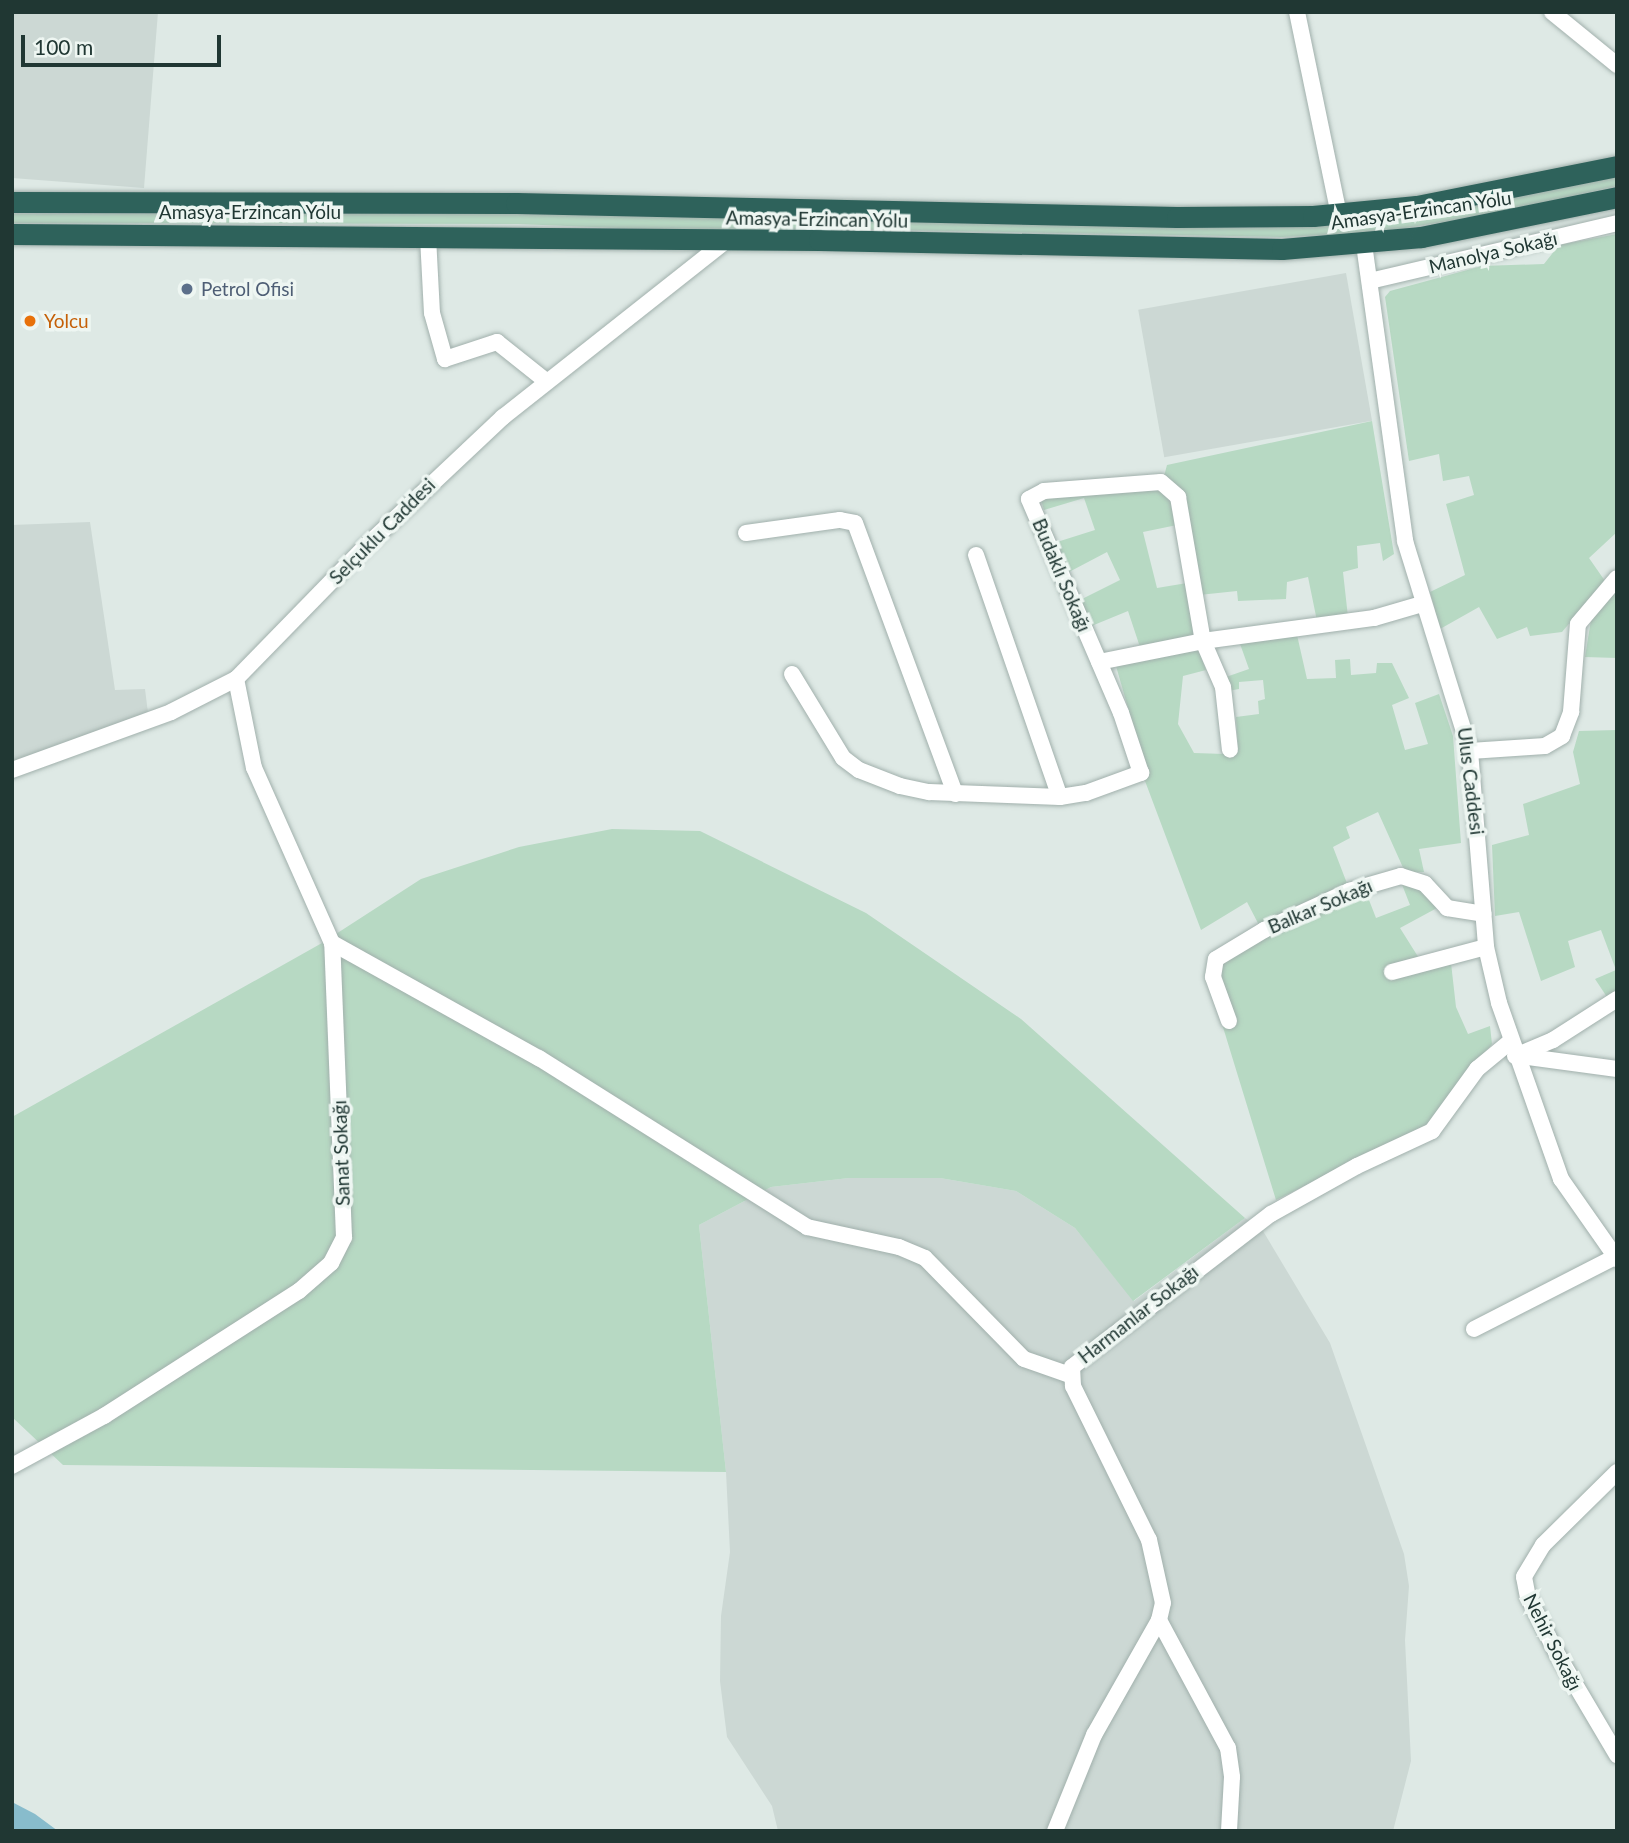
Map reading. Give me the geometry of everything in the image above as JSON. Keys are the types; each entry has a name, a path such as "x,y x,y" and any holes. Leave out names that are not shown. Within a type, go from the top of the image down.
{"highway":[{"name":"Amasya-Erzincan Yolu","path":"12,202 516,204 1177,217 1339,214 1418,206 1617,166"},
{"name":"Amasya-Erzincan Yolu","path":"12,234 428,237 1213,249 1364,244 1493,224 1617,197"}],"street":[{"path":"1297,12 1339,214"},
{"path":"1552,12 1617,65"},
{"name":"Manolya Sokağı","path":"1370,281 1617,223"},
{"path":"428,237 432,313 441,354 454,360 498,342 546,381"},
{"name":"Selçuklu Caddesi","path":"12,770 159,717 236,679 449,465 546,381 726,241"},
{"name":"Ulus Caddesi","path":"1364,244 1400,514 1422,604 1464,718 1470,751 1486,947 1513,1048 1561,1179 1616,1258"},
{"name":"Budaklı Sokağı","path":"792,674 821,729 843,758 859,770 900,786 955,794 1060,797 1086,793 1141,773 1099,662 1029,499 1032,494 1149,482 1171,489 1182,513 1203,641 1223,687 1230,750"},
{"path":"746,533 840,520 855,523 955,794"},
{"path":"975,555 1060,797"},
{"path":"1470,751 1545,746 1562,736 1569,723 1578,624 1617,578"},
{"path":"1099,662 1203,641 1374,618 1422,604"},
{"name":"Sanat Sokağı","path":"12,1466 104,1416 299,1291 331,1263 344,1237 332,943 254,768 236,679"},
{"name":"Balkar Sokağı","path":"1229,1021 1213,977 1216,959 1264,930 1338,896 1401,876 1420,881 1452,911 1484,914"},
{"path":"332,943 539,1058 807,1227 900,1247 925,1258 1024,1359 1070,1375"},
{"path":"1392,972 1486,947"},
{"name":"Harmanlar Sokağı","path":"1055,1831 1094,1735 1159,1620 1163,1603 1149,1540 1070,1375 1077,1360 1253,1227 1356,1166 1432,1131 1477,1069 1513,1048 1553,1040 1617,999"},
{"path":"1513,1048 1617,1069"},
{"path":"1474,1329 1616,1258"},
{"name":"Nehir Sokağı","path":"1617,1473 1542,1545 1524,1577 1528,1597 1556,1652 1617,1755"},
{"path":"1159,1620 1228,1748 1229,1831"}],"shaded area":[{"path":"12,12 158,12 144,188 12,178"},
{"path":"1346,273 1372,421 1164,457 1138,310"},
{"path":"90,522 115,690 145,689 148,713 12,764 12,525"},
{"path":"849,1178 940,1178 1016,1191 1075,1228 1134,1301 1245,1218 1263,1231 1330,1343 1404,1554 1409,1586 1405,1640 1411,1761 1393,1831 778,1831 772,1806 727,1737 720,1681 721,1616 730,1552 726,1472 699,1225 771,1187"}],"green space":[{"path":"1617,177 1617,186 1487,215 1380,232 1282,237 835,229 667,230 518,224 12,223 12,214 513,214 1250,228 1420,217"},
{"path":"1617,234 1617,532 1589,558 1605,581 1562,632 1530,636 1527,627 1497,639 1479,607 1440,629 1430,592 1465,575 1446,504 1474,495 1469,476 1443,481 1439,454 1409,461 1385,297 1390,291 1482,266 1544,264 1559,245"},
{"path":"1372,421 1394,554 1383,561 1380,543 1357,546 1358,568 1343,572 1348,617 1317,621 1308,577 1287,582 1286,599 1238,601 1237,591 1199,595 1164,476 1167,465"},
{"path":"1156,486 1169,494 1177,525 1143,532 1157,588 1187,583 1197,635 1140,647 1128,611 1089,627 1080,600 1120,580 1107,552 1069,572 1057,542 1095,530 1084,498 1044,510 1040,496"},
{"path":"1617,591 1617,658 1585,657 1591,620"},
{"path":"1297,635 1307,679 1336,678 1335,660 1350,659 1351,675 1376,673 1377,663 1392,663 1409,698 1392,705 1405,750 1428,744 1415,703 1439,694 1453,736 1461,843 1419,849 1424,872 1405,872 1378,812 1346,827 1350,838 1333,847 1348,886 1260,927 1247,902 1201,930 1145,781 1147,774 1116,666 1198,648 1206,670 1183,676 1178,724 1194,753 1225,754 1238,749 1236,717 1259,714 1258,701 1265,699 1263,680 1239,682 1239,689 1228,691 1226,677 1249,669 1239,641"},
{"path":"1617,730 1617,991 1607,997 1595,979 1616,970 1601,930 1568,941 1575,967 1541,981 1519,912 1495,916 1492,845 1529,835 1523,804 1580,784 1573,752 1579,731"},
{"path":"612,829 700,831 866,913 1021,1019 1245,1218 1133,1301 1075,1228 1016,1191 940,1178 849,1178 771,1187 699,1225 726,1472 63,1465 12,1417 12,1117 322,943 421,879 519,847"},
{"path":"1401,882 1423,890 1437,908 1400,928 1427,971 1451,963 1456,1007 1468,1034 1490,1026 1492,1044 1427,1126 1276,1200 1207,975 1248,946 1351,896 1369,900 1376,918 1410,905"}],"water":[{"path":"12,1802 35,1814 58,1831 12,1831"}],"place":[{"name":"Petrol Ofisi","path":"187,289"},
{"name":"Yolcu","path":"30,321"}]}
